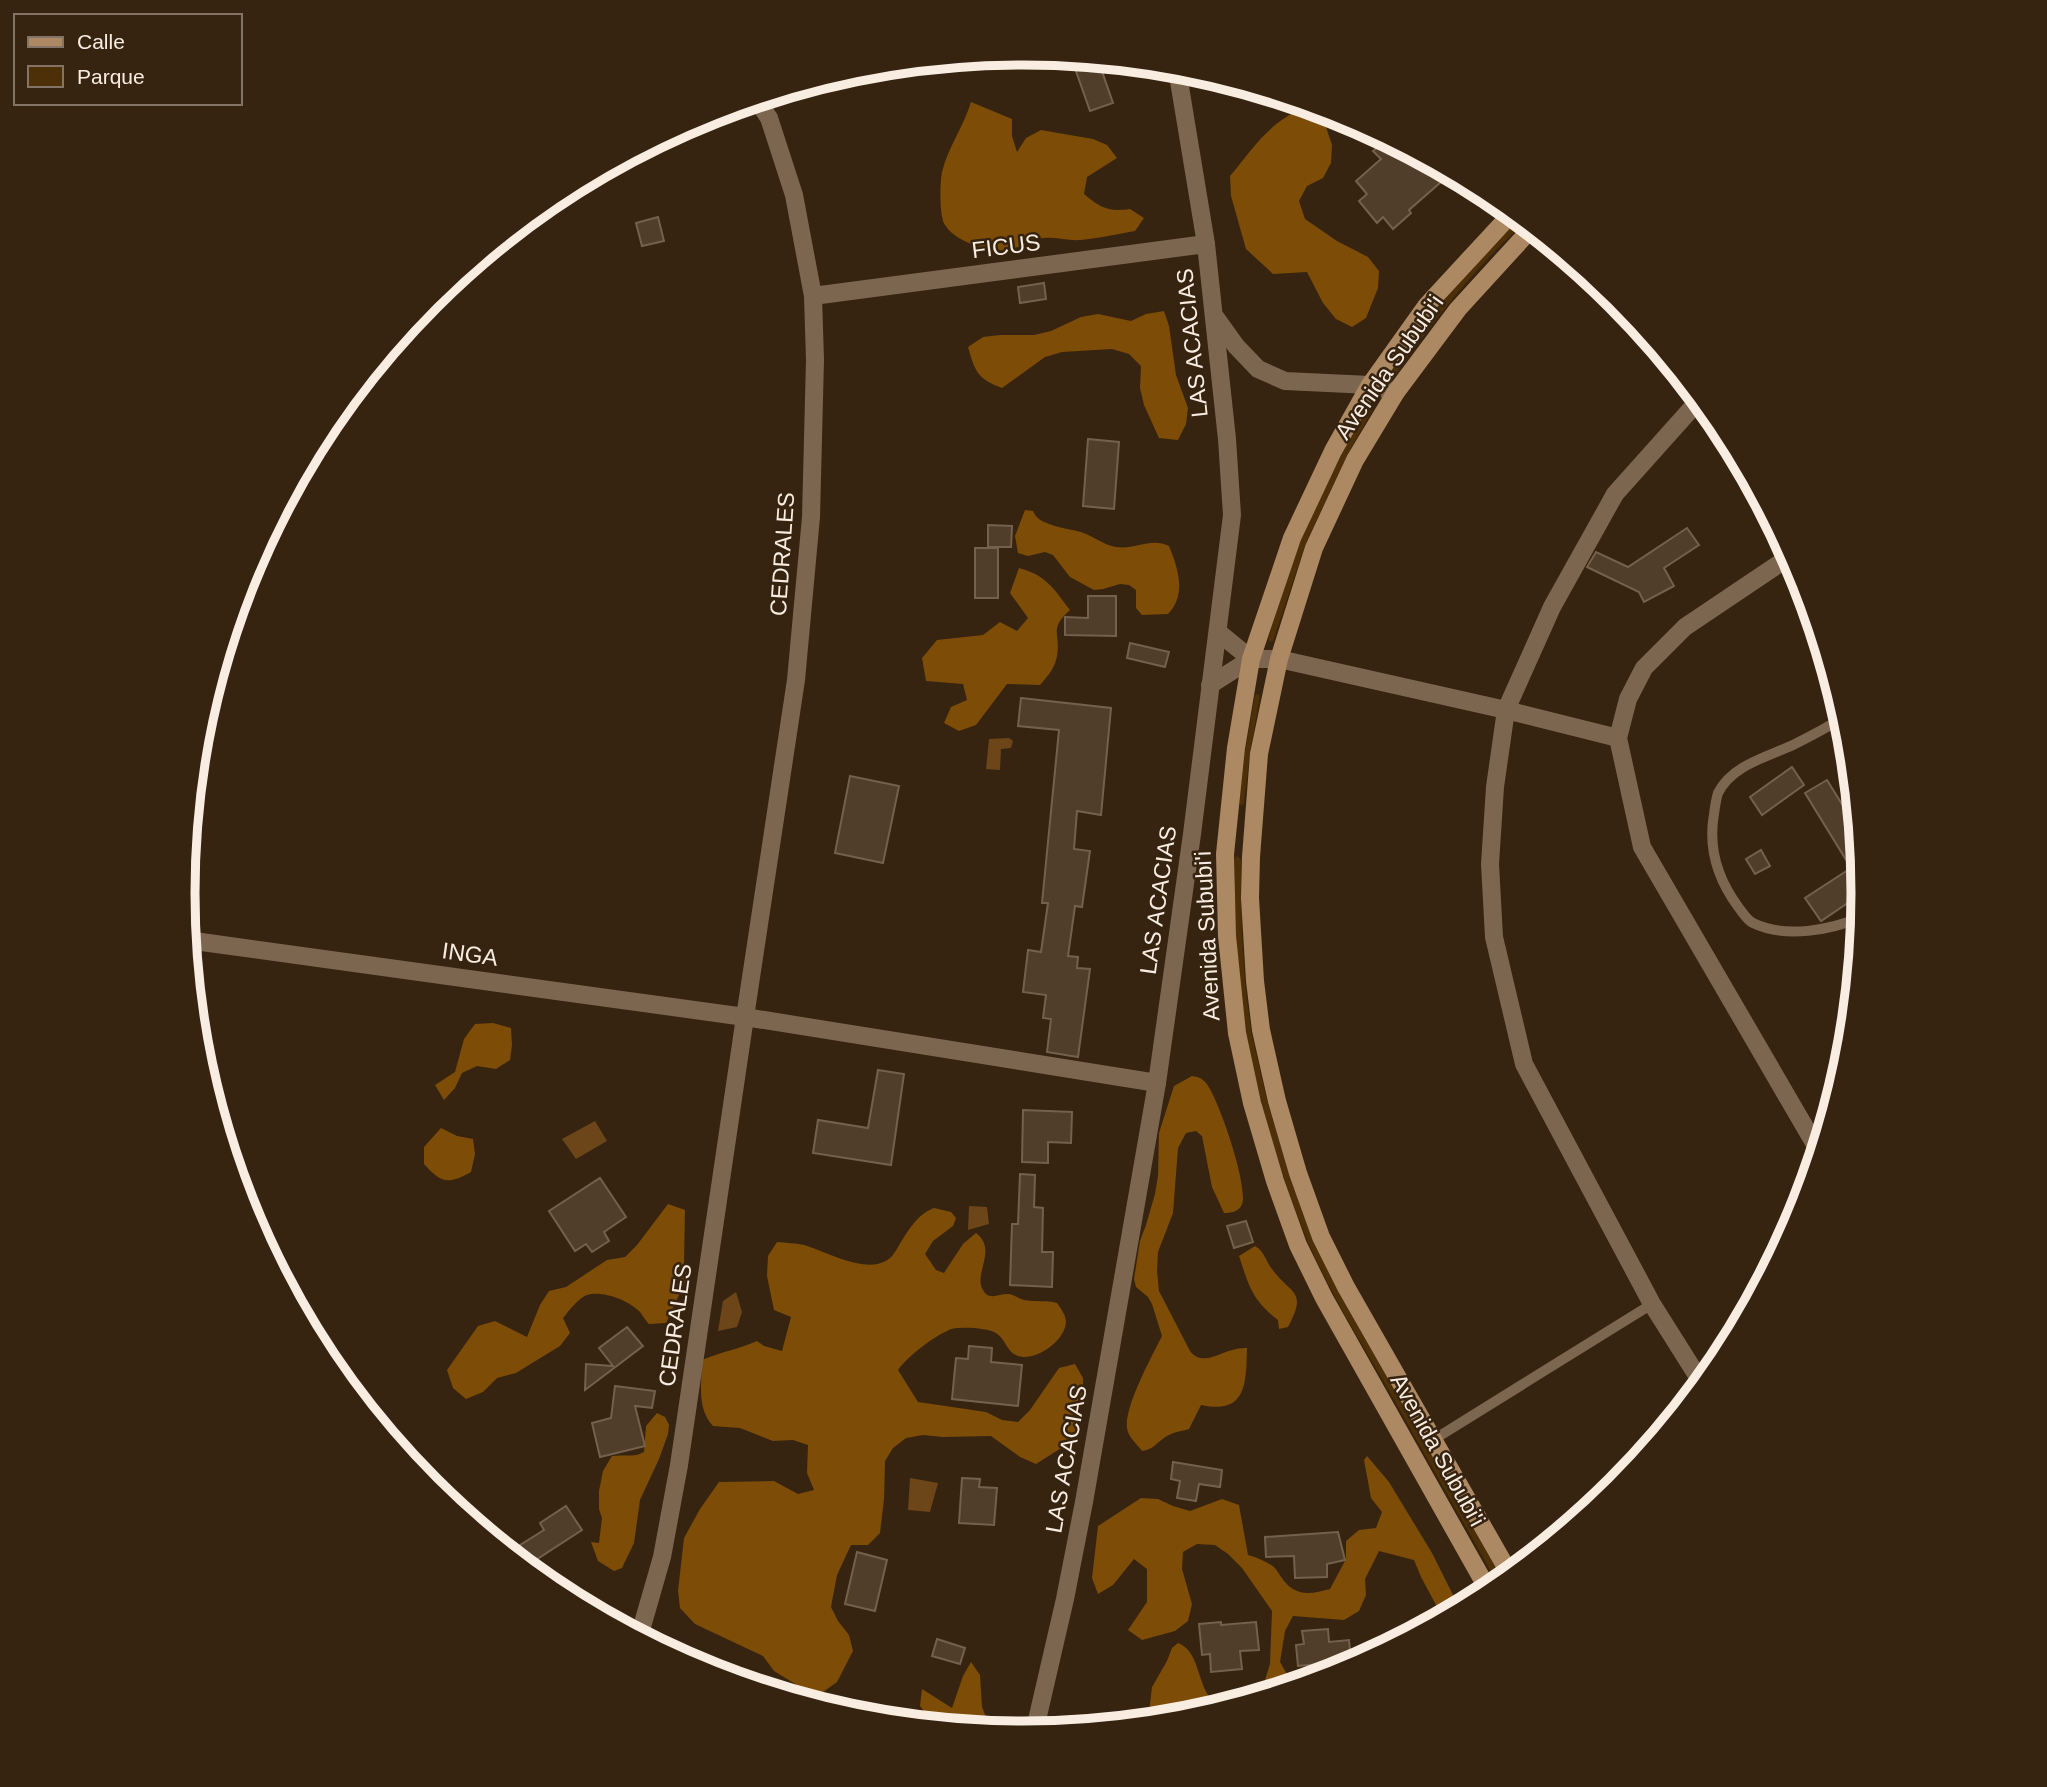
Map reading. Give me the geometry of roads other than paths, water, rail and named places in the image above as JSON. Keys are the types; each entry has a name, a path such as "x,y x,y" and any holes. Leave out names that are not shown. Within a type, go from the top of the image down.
{"street":[{"name":"LAS ACACIAS","path":"1037,1722 1084,1502 1157,1083 1232,515 1227,439 1206,244 1179,80"},
{"name":"CEDRALES","path":"641,1629 662,1557 680,1465 796,680 811,517 815,360 813,296 794,195 769,118 762,107"},
{"name":"Avenida Sububi'i","path":"1484,1583 1324,1298 1298,1245 1275,1181 1252,1103 1237,1033 1225,896 1226,833 1236,748 1251,659 1292,538 1333,451 1370,385 1427,305 1506,220"},
{"name":"Avenida Sububi'i","path":"1506,1567 1346,1287 1321,1237 1294,1161 1261,1030 1251,933 1251,857 1259,754 1279,659 1314,548 1355,460 1396,392 1458,309 1526,235"},
{"name":"FICUS","path":"813,296 1206,244"},
{"path":"1214,315 1236,346 1258,369 1284,381 1370,385 1396,392"},
{"path":"1694,406 1615,494 1552,607 1506,710 1496,787 1491,876 1494,937 1524,1063 1652,1304 1697,1376"},
{"path":"1782,561 1685,627 1644,668 1628,699 1618,738 1642,847 1813,1143"},
{"path":"1217,632 1251,659"},
{"path":"1210,685 1251,659 1279,659 1618,738"},
{"name":"INGA","path":"197,941 746,1017"},
{"path":"746,1017 1157,1083"}],"lane":[{"path":"1834,722 1794,744 1746,765 1729,780 1718,794 1711,831 1712,847 1715,864 1732,899 1750,922 1772,930 1790,931 1851,922"},
{"path":"1433,1440 1652,1304"}]}
